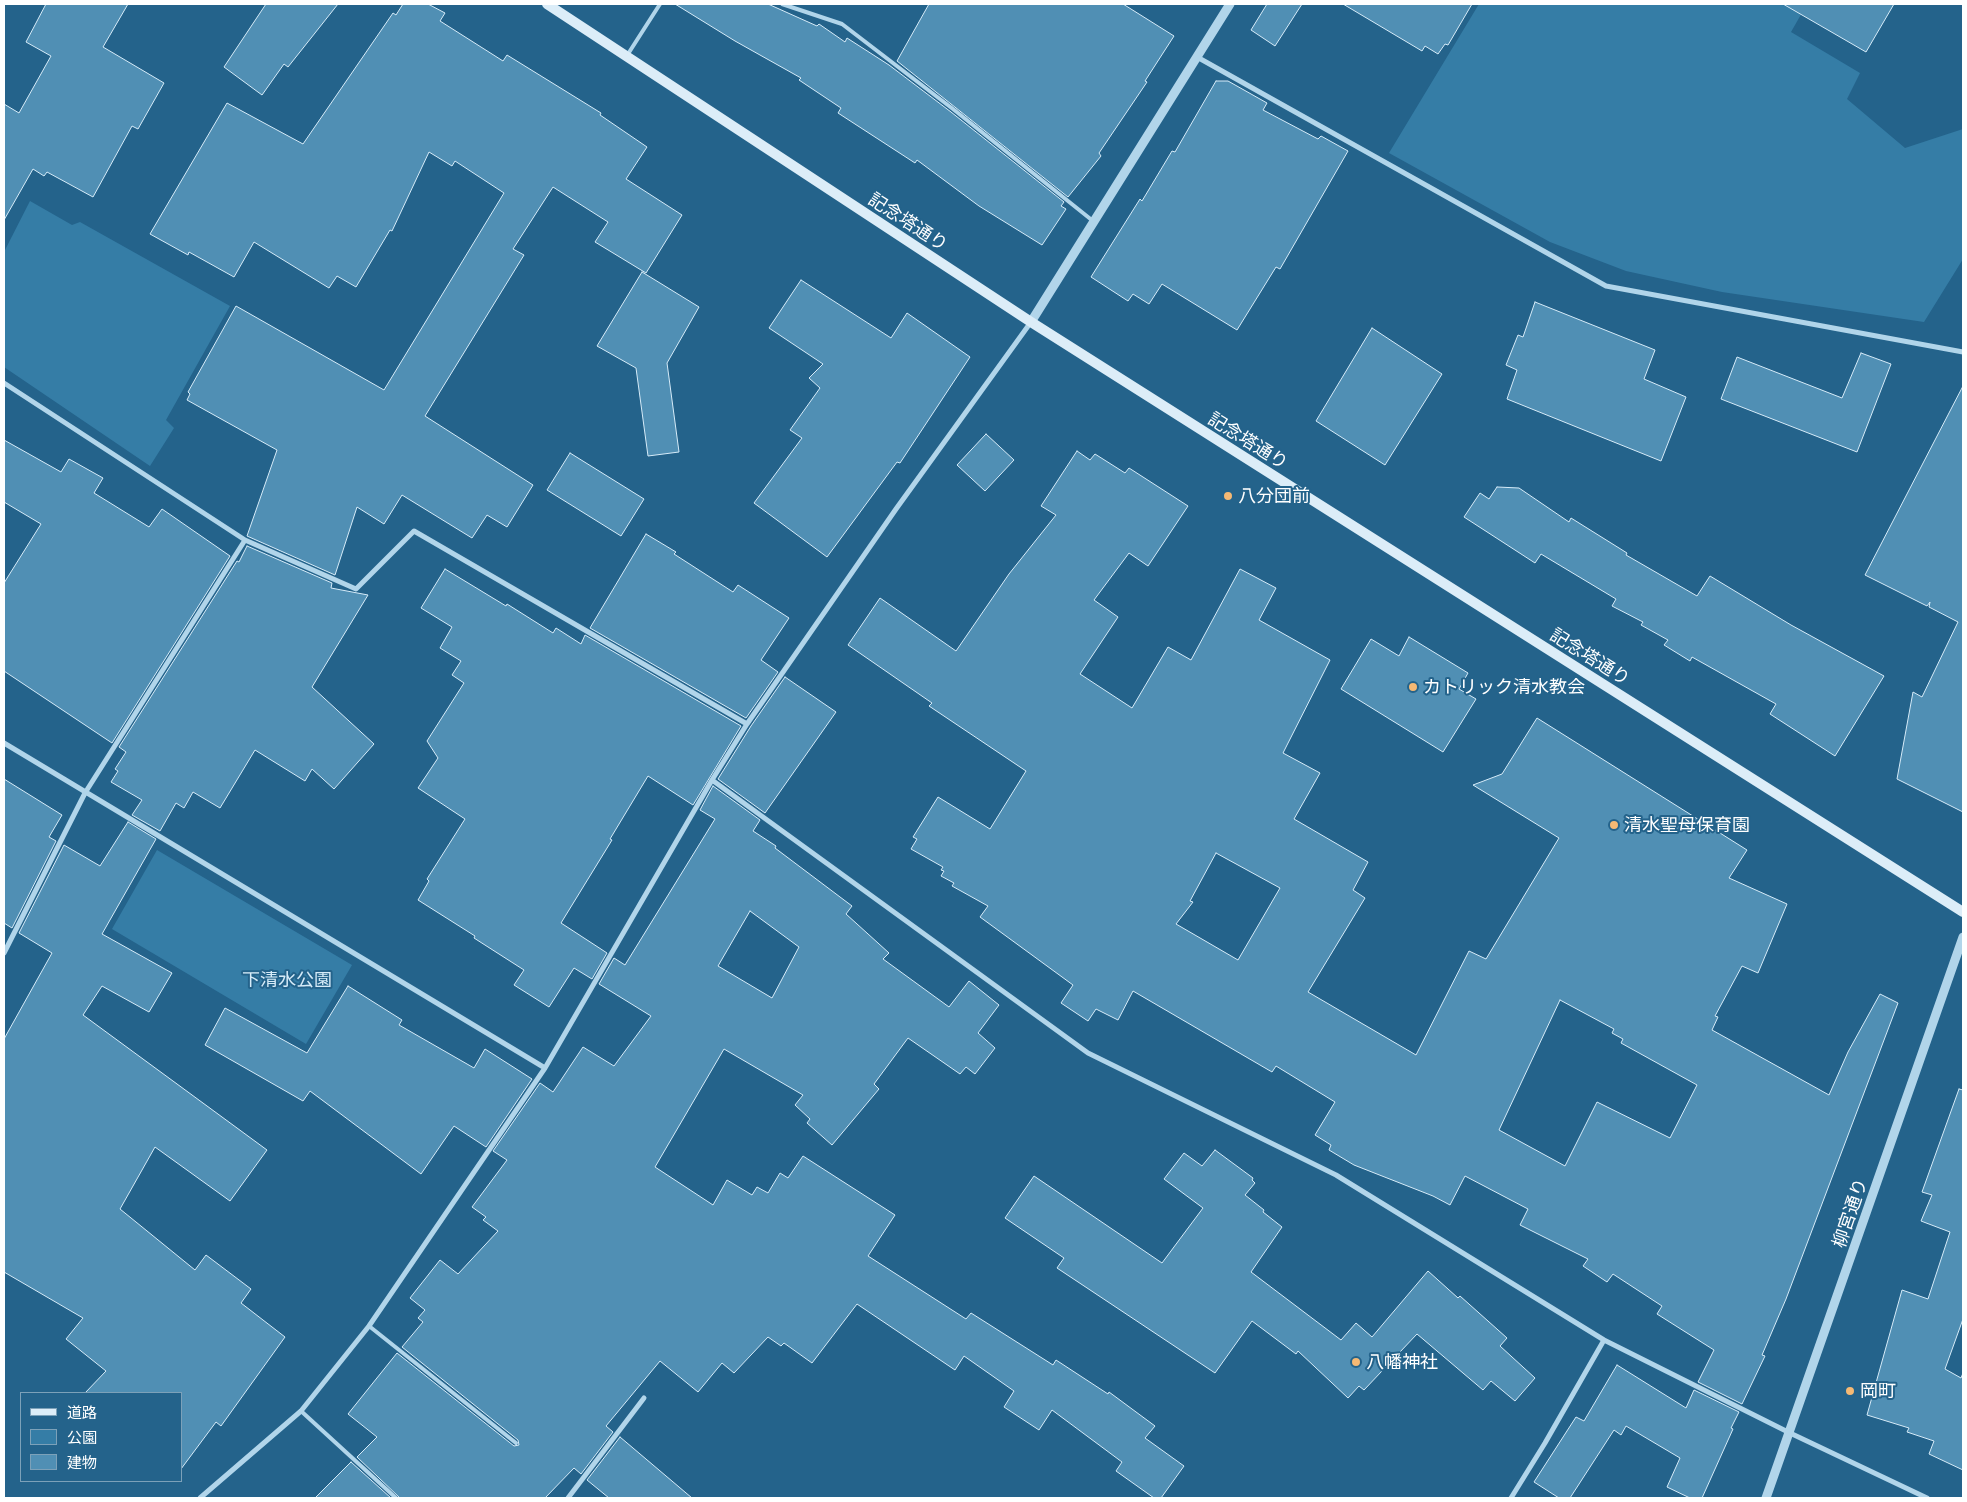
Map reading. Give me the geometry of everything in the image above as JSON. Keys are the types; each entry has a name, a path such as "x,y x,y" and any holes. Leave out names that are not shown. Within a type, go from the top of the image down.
{"main road":[{"name":"記念塔通り","path":"547,4 1031,322 1963,912"}],"street":[{"path":"200,1498 301,1411 370,1326 545,1068 712,780 747,724 896,509 1031,322 1230,4"},
{"path":"1197,57 1606,286 1963,352"},
{"path":"4,383 244,540 356,589 414,531 747,724"},
{"path":"4,952 85,793 244,540"},
{"path":"4,743 545,1068"},
{"path":"712,780 1088,1053 1336,1175 1604,1340 1790,1433 1927,1498"},
{"name":"柳宮通り","path":"1766,1498 1963,937"},
{"path":"1511,1498 1604,1340"},
{"path":"568,1498 644,1398"}],"lane":[{"path":"626,56 660,4"},
{"path":"782,4 842,24 953,109 1093,221"},
{"path":"370,1326 516,1443"},
{"path":"301,1411 396,1498"}],"green space":[{"path":"1479,4 1807,4 1791,32 1860,73 1847,99 1905,148 1963,129 1963,259 1924,322 1722,292 1626,271 1550,242 1389,153"},
{"path":"30,201 72,225 80,222 230,306 166,420 174,428 150,466 4,367 4,252"},
{"name":"下清水公園","path":"157,850 352,965 306,1044 112,929"}],"building":[{"path":"46,4 128,4 103,47 164,83 138,129 132,126 93,197 47,172 44,176 33,169 4,220 4,104 19,113 51,56 26,42"},
{"path":"266,4 338,4 288,67 284,64 262,95 224,67"},
{"path":"403,4 428,4 445,13 440,21 503,61 507,55 601,113 600,115 647,147 626,179 682,215 646,273 595,242 608,222 553,187 513,249 524,255 425,416 533,485 507,527 487,515 472,538 402,495 384,524 357,507 335,575 247,536 277,450 187,400 190,394 188,392 236,306 384,390 504,193 455,161 452,166 429,152 392,231 390,230 356,287 337,276 329,288 254,242 234,277 189,252 188,255 150,234 227,103 303,144 393,13 396,15"},
{"path":"675,4 768,4 817,26 819,24 845,42 847,38 889,65 951,112 1064,202 1061,206 1066,209 1042,245 979,206 917,160 915,163 838,113 841,108 799,80 801,78 735,41"},
{"path":"929,4 1123,4 1174,36 1145,81 1147,82 1099,153 1101,156 1068,197 897,61"},
{"path":"1267,4 1302,4 1275,46 1251,30"},
{"path":"1343,4 1472,4 1448,45 1445,44 1438,54 1425,46 1422,51"},
{"path":"1783,4 1894,4 1866,52"},
{"path":"1216,81 1228,81 1267,103 1263,110 1318,139 1321,136 1348,151 1280,269 1276,267 1237,330 1162,284 1149,304 1133,294 1128,301 1091,277 1140,199 1142,201 1172,151 1175,152"},
{"path":"642,272 699,307 667,363 679,452 648,456 636,368 597,346"},
{"path":"801,280 891,338 907,313 970,357 900,463 897,462 827,557 754,503 802,438 790,430 820,388 809,378 823,364 769,328"},
{"path":"1535,302 1655,350 1644,379 1686,397 1661,461 1507,399 1517,370 1506,365 1518,335 1523,337"},
{"path":"1372,328 1442,374 1385,465 1316,421"},
{"path":"1861,353 1891,364 1857,452 1721,399 1737,357 1842,398"},
{"path":"1963,386 1963,812 1897,779 1913,692 1922,697 1958,622 1929,607 1930,602 1927,606 1865,575"},
{"path":"986,434 1014,460 985,491 957,465"},
{"path":"4,440 61,472 69,459 103,478 94,493 149,527 162,509 230,556 112,743 4,671 4,583 41,524 4,502"},
{"path":"1077,451 1090,460 1095,454 1125,473 1129,468 1188,506 1148,566 1129,553 1094,600 1118,617 1080,674 1132,708 1168,647 1191,660 1240,569 1276,588 1259,620 1330,660 1283,753 1320,773 1294,819 1368,862 1353,890 1365,898 1308,992 1416,1055 1469,951 1486,959 1559,838 1473,785 1502,774 1537,718 1747,850 1729,878 1787,904 1758,973 1742,966 1715,1016 1718,1017 1712,1030 1829,1095 1848,1052 1880,994 1898,1003 1786,1299 1762,1355 1765,1356 1742,1404 1698,1382 1714,1350 1657,1314 1662,1306 1613,1274 1607,1282 1583,1266 1588,1259 1520,1225 1528,1209 1465,1176 1450,1205 1433,1196 1354,1165 1329,1150 1331,1145 1315,1135 1335,1102 1276,1066 1272,1072 1133,991 1118,1020 1096,1009 1088,1021 1061,1003 1073,985 980,917 988,906 952,886 954,883 941,876 944,871 941,870 943,867 911,849 917,839 913,837 938,797 990,829 1026,771 929,706 932,703 848,645 880,598 956,651 1009,574 1056,515 1041,506","holes":["1216,853 1280,888 1238,960 1176,924 1193,902 1190,901","1560,1000 1614,1029 1612,1033 1623,1039 1621,1043 1697,1085 1670,1138 1597,1102 1565,1166 1499,1130"]},
{"path":"570,453 644,499 621,536 547,490"},
{"path":"1497,487 1519,488 1569,522 1571,518 1627,553 1626,555 1697,596 1710,576 1791,625 1884,676 1835,756 1770,714 1776,704 1692,657 1690,661 1664,645 1668,640 1641,625 1643,622 1612,606 1616,599 1541,554 1535,563 1464,517 1480,493 1489,499"},
{"path":"646,534 676,552 674,554 733,592 738,585 789,618 761,660 778,672 746,718 590,628"},
{"path":"247,546 332,583 331,588 368,595 312,687 374,744 334,789 312,769 305,781 255,750 220,808 193,792 184,808 176,803 160,831 132,815 142,800 111,782 118,771 115,769 126,752 119,747 237,561 239,562"},
{"path":"445,569 553,633 556,628 581,644 585,635 741,726 693,805 648,776 610,839 612,840 561,923 607,953 592,979 574,968 549,1007 514,985 524,970 418,900 429,881 427,879 465,819 418,788 438,758 427,741 464,683 452,675 461,661 440,648 452,627 421,608"},
{"path":"1409,637 1468,673 1459,689 1476,699 1443,752 1341,689 1371,639 1399,656"},
{"path":"785,677 836,712 765,813 718,779 751,726"},
{"path":"4,779 62,815 49,837 56,841 12,928 4,923"},
{"path":"713,786 760,820 753,831 776,846 775,848 852,906 846,914 889,953 883,959 949,1007 969,981 999,1005 978,1033 995,1048 975,1074 966,1067 960,1074 908,1038 874,1084 879,1089 832,1145 807,1123 810,1119 795,1105 803,1095 724,1049 655,1167 713,1205 727,1180 752,1195 757,1187 768,1193 780,1173 788,1178 803,1156 895,1215 868,1256 966,1319 971,1313 1053,1365 1056,1360 1108,1394 1109,1392 1155,1426 1145,1438 1184,1466 1161,1498 1154,1498 1116,1471 1122,1462 1052,1410 1039,1430 1004,1407 1014,1391 964,1356 955,1370 857,1304 812,1363 784,1343 781,1346 768,1337 734,1373 722,1363 698,1392 660,1361 606,1426 613,1432 581,1474 574,1468 545,1498 400,1498 357,1457 377,1437 348,1414 397,1353 514,1446 519,1445 518,1440 402,1347 423,1322 418,1318 425,1310 410,1298 440,1260 458,1274 498,1231 483,1220 486,1217 472,1207 507,1160 493,1151 540,1083 553,1092 583,1047 614,1066 651,1016 599,984 614,958 625,965 715,819 700,810","holes":["750,911 799,947 772,998 718,966"]},
{"path":"128,822 156,839 102,934 172,973 149,1012 102,986 83,1015 267,1150 230,1201 155,1147 120,1209 195,1270 206,1255 251,1289 241,1303 285,1337 221,1426 216,1422 182,1468 182,1392 86,1392 106,1371 66,1339 83,1318 4,1272 4,1039 52,953 19,933 64,845 100,866"},
{"path":"348,986 402,1020 399,1025 474,1068 485,1049 532,1079 486,1147 454,1126 421,1174 310,1091 303,1101 205,1045 225,1008 307,1053"},
{"path":"1959,1089 1963,1090 1963,1319 1945,1369 1961,1378 1963,1373 1963,1470 1929,1454 1934,1441 1907,1432 1909,1428 1867,1415 1902,1290 1928,1299 1950,1232 1921,1221 1932,1195 1922,1192"},
{"path":"1215,1150 1253,1178 1252,1180 1255,1183 1245,1195 1282,1227 1251,1272 1341,1340 1356,1323 1372,1337 1428,1271 1458,1298 1460,1296 1507,1338 1500,1346 1535,1378 1515,1401 1491,1381 1483,1390 1417,1334 1364,1390 1359,1386 1348,1398 1298,1351 1296,1354 1252,1321 1215,1373 1057,1268 1064,1258 1005,1218 1034,1176 1162,1263 1203,1208 1164,1179 1184,1153 1202,1166"},
{"path":"1617,1365 1686,1408 1694,1390 1739,1412 1702,1498 1690,1498 1667,1487 1680,1458 1626,1426 1621,1435 1614,1430 1570,1498 1559,1498 1534,1482 1576,1417 1584,1421"},
{"path":"620,1437 692,1498 609,1498 587,1480"},
{"path":"351,1462 391,1498 315,1498"}],"place":[{"name":"八分団前","path":"1228,496"},
{"name":"カトリック清水教会","path":"1413,687"},
{"name":"清水聖母保育園","path":"1614,825"},
{"name":"八幡神社","path":"1356,1362"},
{"name":"岡町","path":"1850,1391"}]}
